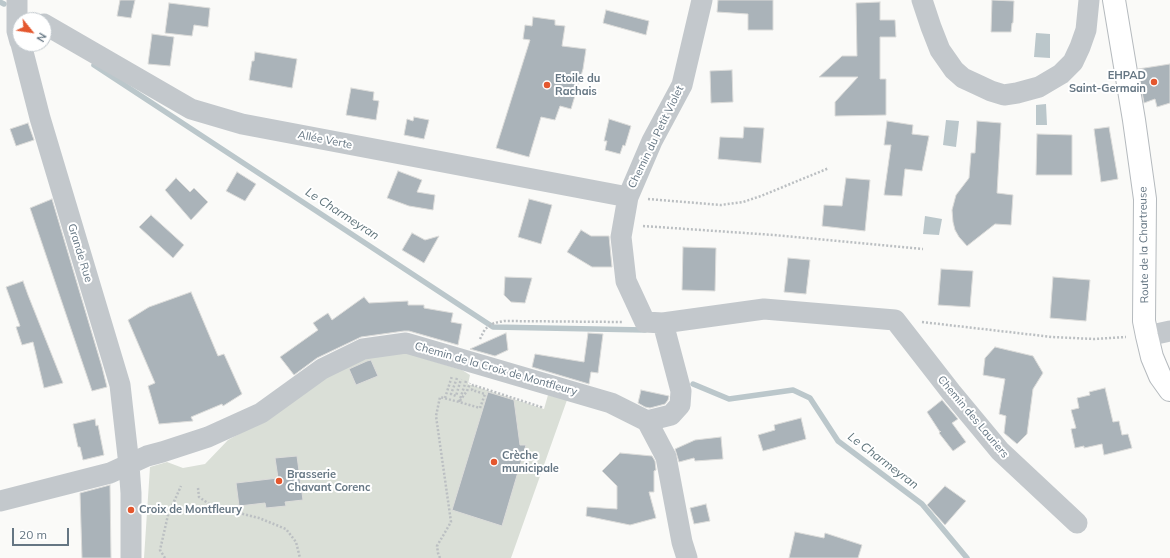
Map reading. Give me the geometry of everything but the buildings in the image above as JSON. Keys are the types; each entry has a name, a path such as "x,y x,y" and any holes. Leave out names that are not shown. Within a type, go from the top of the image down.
{"main road":[{"name":"Route de la Chartreuse","path":"1114,0 1134,120 1145,199 1144,321 1146,336 1152,358 1160,376 1170,390"}],"street":[{"name":"Chemin du Petit Violet","path":"647,421 671,415 680,405 681,391 654,322 626,281 621,237 623,224 635,198 652,141 682,85 702,0"},
{"path":"922,0 940,50 954,70 964,78 991,91 1004,95 1018,94 1039,87 1061,74 1073,62 1086,30 1089,0"},
{"path":"17,2 26,12"},
{"name":"Allée Verte","path":"52,29 191,109 242,124 635,198"},
{"name":"Grande Rue","path":"22,52 42,126 120,386 131,493 131,558"},
{"path":"654,322 764,309 895,320"},
{"name":"Chemin des Lauriers","path":"895,320 951,392 1000,451 1077,524"},
{"path":"1146,336 1170,331"},
{"name":"Chemin de la Croix de Montfleury","path":"0,501 110,473 147,456 208,436 261,413 322,369 363,349 406,343 611,403 647,421"},
{"path":"647,421 666,457 682,542 687,558"}],"path":[{"path":"635,198 721,205 743,202 829,168"},
{"path":"623,224 774,235 923,250"},
{"path":"895,320 1052,337 1094,338 1146,336"},
{"path":"480,339 485,329 504,321 654,322"},
{"path":"445,398 453,373"},
{"path":"458,374 451,394 456,396 462,376"},
{"path":"459,402 467,377"},
{"path":"440,558 437,546 450,522 436,416 440,397 480,408 485,394 472,390 473,386 541,407 546,384"},
{"path":"459,402 467,391"},
{"path":"165,558 160,550 168,515 182,486"},
{"path":"198,488 199,497 212,506 259,518 286,529 296,542 300,558"}],"shaded area":[{"path":"1036,33 1050,34 1050,58 1034,57"},
{"path":"1046,104 1047,125 1036,125 1036,105"},
{"path":"946,120 959,121 956,147 943,145"},
{"path":"925,216 942,219 939,235 923,234"},
{"path":"406,353 462,370 470,375 468,384 544,409 548,395 567,400 511,558 144,558 150,467 167,462 183,468 205,464 228,440 264,420 311,385 369,356"}],"waterway":[{"name":"Le Charmeyran","path":"0,2 4,4"},
{"name":"Le Charmeyran","path":"94,65 493,327 645,330"},
{"name":"Le Charmeyran","path":"693,384 729,399 793,390 810,398 838,441 922,504 967,558"}],"place":[{"name":"EHPAD Saint-Germain","path":"1154,82"},
{"name":"Etoile du Rachais","path":"547,85"},
{"name":"Crèche municipale","path":"494,462"},
{"name":"Brasserie Chavant Corenc","path":"279,481"},
{"name":"Croix de Montfleury","path":"131,510"}]}
